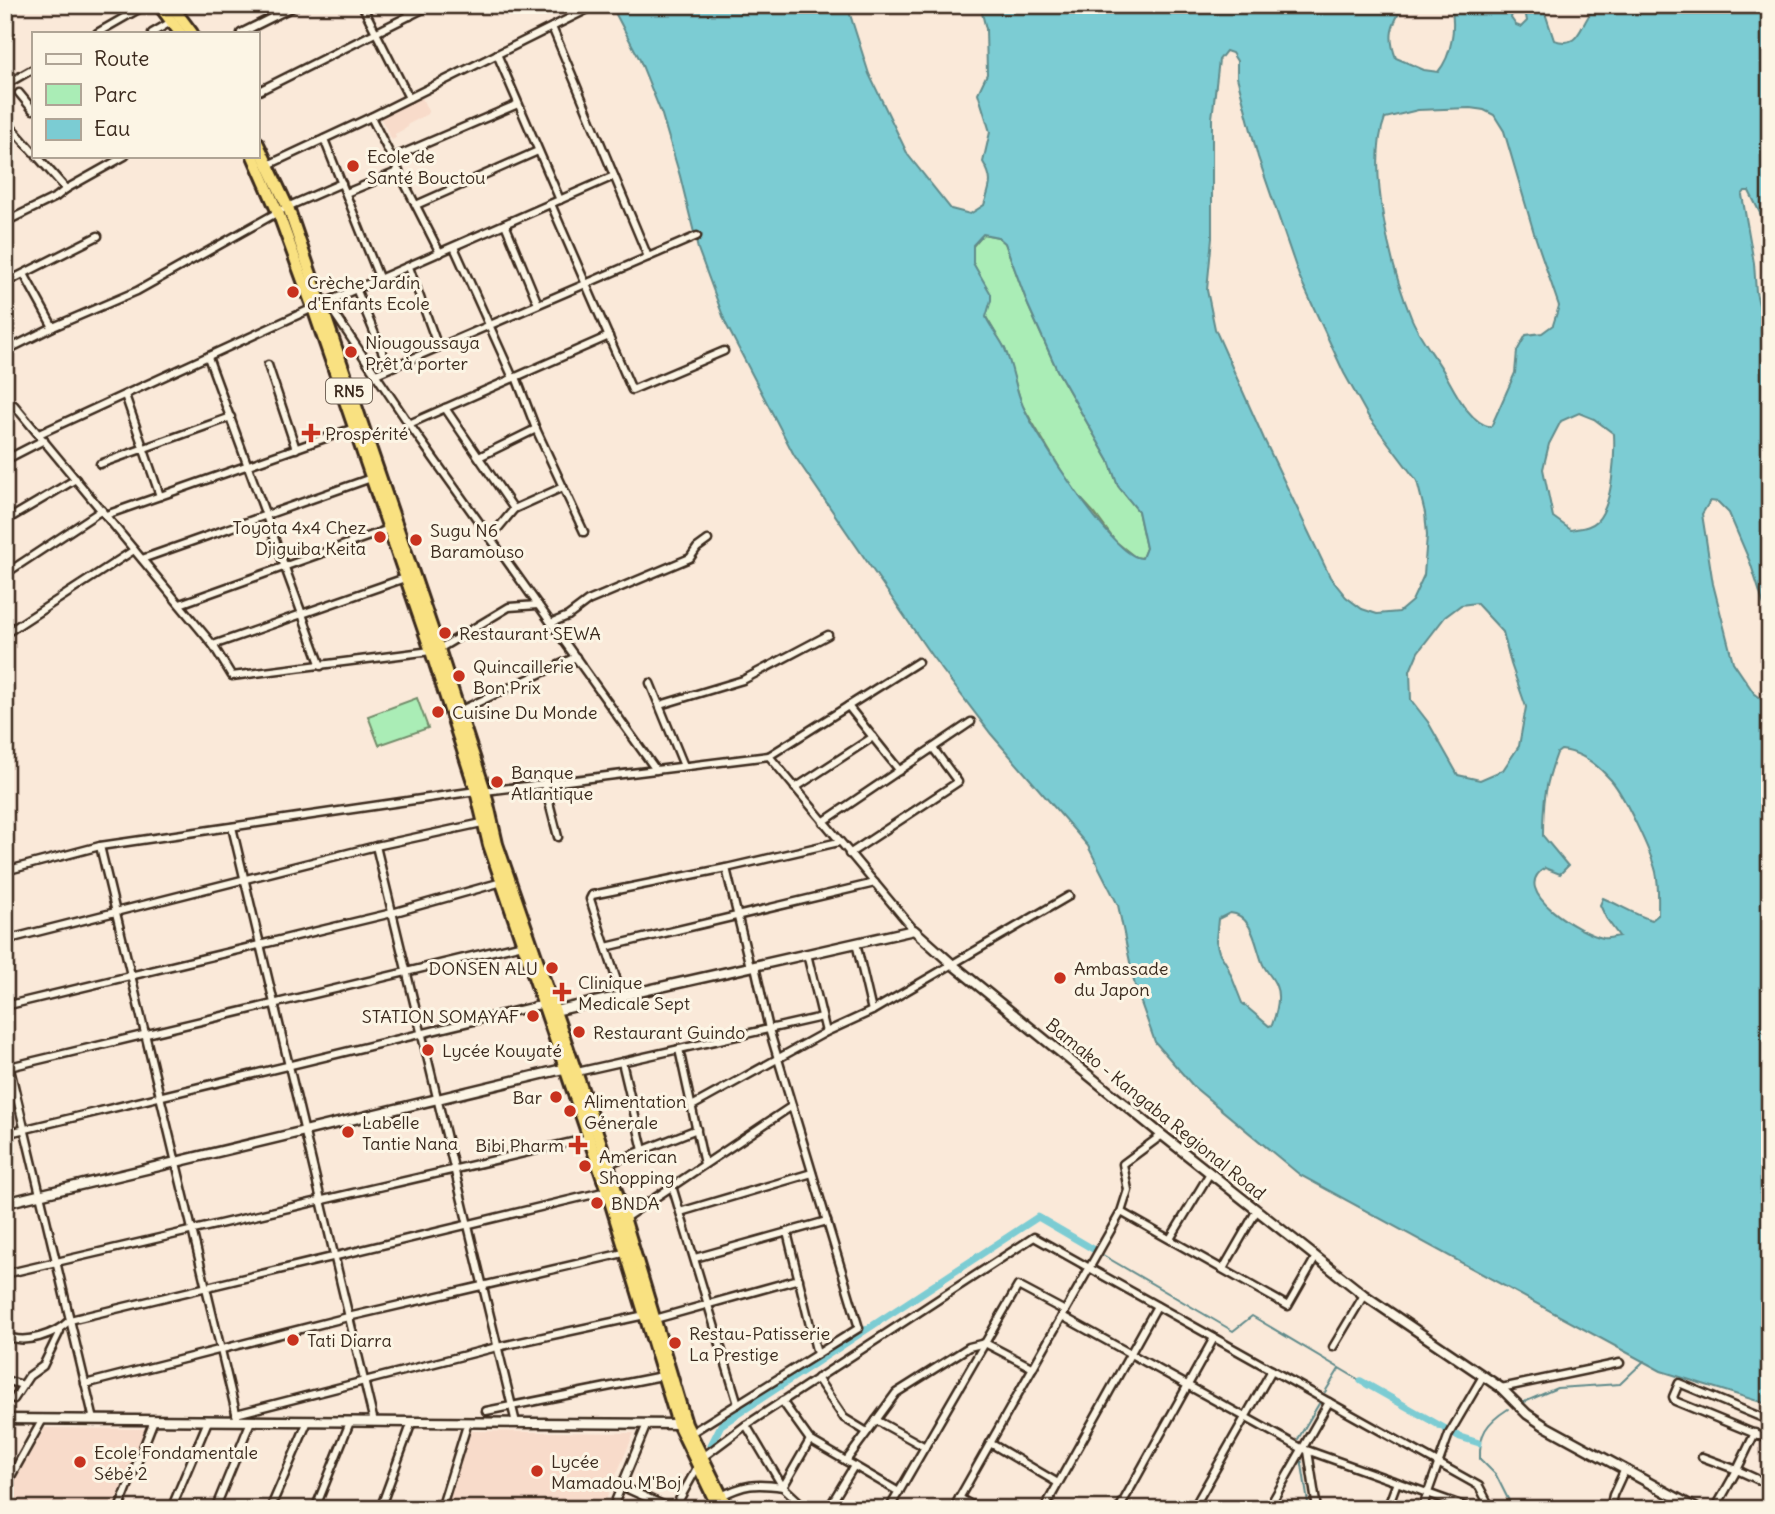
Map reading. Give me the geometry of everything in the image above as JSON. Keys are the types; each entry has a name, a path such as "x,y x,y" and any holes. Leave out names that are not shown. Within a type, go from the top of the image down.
{"highway":[{"path":"166,6 171,22 179,32"},
{"path":"166,6 191,32"},
{"name":"RN5","path":"259,146 321,306 374,477 435,650 491,822 523,944 608,1164 625,1218 630,1252"},
{"name":"RN5","path":"254,158 282,209"},
{"name":"RN5","path":"321,306 354,428 374,477 388,530 459,710 480,791 482,823 549,1009"},
{"name":"RN5","path":"572,1069 589,1138 630,1252 685,1427 701,1462"},
{"name":"RN5","path":"650,1317 662,1376 719,1501 728,1509"}],"street":[{"path":"99,32 146,5"},
{"path":"243,32 297,5"},
{"path":"362,5 409,98"},
{"path":"405,5 410,16"},
{"path":"259,91 431,5"},
{"path":"268,165 596,5"},
{"path":"154,32 171,22"},
{"path":"552,27 648,257"},
{"path":"497,54 560,200"},
{"path":"5,85 32,70"},
{"path":"19,93 32,105"},
{"path":"392,158 518,103"},
{"path":"371,117 440,253"},
{"path":"5,120 32,151"},
{"path":"324,139 380,280"},
{"path":"416,205 538,151"},
{"path":"39,158 66,188"},
{"path":"5,222 56,197 66,188 121,158"},
{"path":"346,193 398,171"},
{"path":"5,460 41,437 125,395 614,176"},
{"path":"5,351 137,290 282,209 342,183"},
{"path":"551,204 632,390 724,351"},
{"path":"505,225 538,304"},
{"path":"5,284 98,236"},
{"path":"376,374 697,236"},
{"path":"454,247 584,531"},
{"path":"409,267 438,347"},
{"path":"24,274 53,327"},
{"path":"357,291 389,368"},
{"path":"321,306 376,374 656,770"},
{"path":"409,424 608,337"},
{"path":"208,357 321,666"},
{"path":"268,365 296,449"},
{"path":"125,395 160,496"},
{"path":"5,404 14,405 41,437 213,645 232,676 435,650 509,607 538,605"},
{"path":"445,408 514,509"},
{"path":"100,464 231,417"},
{"path":"5,574 104,513 354,428"},
{"path":"479,457 537,429"},
{"path":"142,559 374,477"},
{"path":"5,521 76,479"},
{"path":"490,538 514,509 563,486"},
{"path":"180,604 388,530"},
{"path":"551,623 568,616 588,601 690,558 697,548 708,540"},
{"path":"5,634 135,550"},
{"path":"213,645 405,578"},
{"path":"660,705 743,680 828,635"},
{"path":"459,710 576,657"},
{"path":"5,871 100,846 480,791 769,756 919,662"},
{"path":"650,683 684,766"},
{"path":"848,706 900,771"},
{"path":"823,822 971,722"},
{"path":"795,788 873,737"},
{"path":"849,854 958,782 933,748"},
{"path":"5,1134 422,1035 622,996 914,930 769,756"},
{"path":"544,783 558,837"},
{"path":"5,940 376,846 482,823"},
{"path":"232,827 374,1422"},
{"path":"622,996 590,899 592,895 839,842"},
{"path":"100,846 237,1417"},
{"path":"376,846 516,1423"},
{"path":"237,1417 251,1421 647,1424 685,1427 738,1404 859,1328 769,1029 726,868"},
{"path":"5,1006 392,914 505,881"},
{"path":"606,947 875,883"},
{"path":"692,1107 826,1032 872,1011 1069,896"},
{"name":"Bamako - Kangaba Regional Road","path":"914,930 1162,1135 1364,1295 1501,1388 1524,1412 1545,1426 1697,1509"},
{"path":"856,943 872,1011"},
{"path":"7,1067 523,944"},
{"path":"807,954 826,1032"},
{"path":"5,1203 437,1099 572,1069 622,1062 822,1017"},
{"path":"5,1048 7,1067 94,1420"},
{"path":"679,1049 704,1164"},
{"path":"622,1062 643,1150"},
{"path":"625,1218 792,1105"},
{"path":"608,1164 697,1129"},
{"path":"953,1509 1121,1212 1128,1190 1123,1164 1162,1135"},
{"path":"5,1274 589,1138"},
{"path":"680,1212 812,1173"},
{"path":"1170,1239 1210,1173"},
{"path":"672,1186 738,1404"},
{"path":"14,1399 29,1376 43,1366 60,1331 70,1320 607,1191"},
{"path":"1223,1269 1257,1210"},
{"path":"1121,1212 1288,1306 1316,1257"},
{"path":"695,1258 827,1221"},
{"path":"787,1232 817,1354"},
{"path":"621,1486 673,1509 701,1462 746,1424 1034,1237 1479,1486 1491,1509"},
{"path":"85,1384 348,1317 630,1252"},
{"path":"5,1419 208,1420 237,1417 497,1347 709,1304 799,1279"},
{"path":"889,1509 1018,1286 1130,1354 1305,1449 1473,1509 1487,1502"},
{"path":"1334,1347 1364,1295"},
{"path":"1044,1509 1157,1306"},
{"path":"5,1335 18,1341 60,1331"},
{"path":"1119,1509 1214,1338"},
{"path":"846,1461 896,1393 969,1348 985,1343 1033,1368"},
{"path":"1501,1388 1620,1363"},
{"path":"1193,1509 1272,1370"},
{"path":"486,1411 662,1376"},
{"path":"1422,1509 1449,1434 1483,1376"},
{"path":"817,1378 844,1418 867,1432"},
{"path":"5,1380 23,1385"},
{"path":"1770,1421 1679,1383 1673,1397 1675,1401 1770,1440"},
{"path":"782,1401 810,1440 899,1492"},
{"path":"1268,1509 1305,1449 1329,1402"},
{"path":"5,1487 43,1419"},
{"path":"876,1419 925,1447"},
{"path":"119,1509 154,1420"},
{"path":"172,1509 208,1420"},
{"path":"215,1509 251,1421"},
{"path":"270,1509 308,1421"},
{"path":"315,1509 350,1422"},
{"path":"380,1509 412,1422"},
{"path":"441,1509 468,1422"},
{"path":"611,1509 647,1424"},
{"path":"746,1424 783,1487 807,1509"},
{"path":"1715,1509 1755,1433"},
{"path":"783,1487 810,1440"},
{"path":"990,1443 1058,1483"},
{"path":"1305,1449 1317,1509"},
{"path":"1702,1457 1770,1485"},
{"path":"828,1509 854,1466"},
{"path":"1610,1509 1624,1471"},
{"path":"1387,1509 1397,1482"},
{"path":"719,1501 742,1486 760,1483 783,1487"},
{"path":"959,1498 979,1509"}],"shaded area":[{"path":"420,94 429,113 407,125 408,127 395,134 396,138 392,140 379,115"},
{"name":"Ecole Fondamentale Sébé 2","path":"45,1428 148,1429 116,1509 5,1509 5,1496"},
{"name":"Lycée Mamadou M'Boj","path":"469,1431 634,1433 602,1509 446,1509"}],"green space":[{"path":"983,234 998,237 1005,243 1028,305 1057,370 1109,461 1118,486 1138,511 1146,548 1142,558 1135,557 1115,541 1073,490 1022,405 1005,349 986,317 979,276 973,263 973,246"},
{"path":"417,698 428,728 379,745 368,716"}],"water":[{"path":"611,5 847,5 869,74 908,155 951,209 970,214 984,205 990,183 983,162 990,132 978,93 987,74 986,29 980,5 1403,5 1392,31 1396,58 1424,70 1438,72 1447,57 1452,40 1451,5 1514,5 1511,18 1521,27 1527,21 1525,10 1530,5 1540,5 1554,40 1569,42 1578,35 1592,11 1607,11 1612,5 1770,5 1770,233 1749,191 1742,195 1754,263 1756,292 1770,353 1770,624 1750,562 1729,513 1718,502 1710,501 1702,514 1713,584 1733,662 1754,693 1763,700 1770,699 1770,1405 1661,1371 1300,1175 1194,1087 1155,1042 1135,986 1118,905 1088,846 991,734 931,655 794,455 726,324 698,249 662,115 639,58","holes":["1226,51 1232,53 1237,61 1237,77 1258,157 1299,276 1344,373 1368,416 1417,481 1427,535 1424,575 1412,601 1399,612 1377,614 1362,609 1346,597 1330,577 1215,329 1207,290 1212,238 1212,118 1219,60","1470,108 1494,115 1504,131 1559,306 1553,325 1542,333 1526,335 1517,351 1515,373 1491,427 1469,413 1418,331 1403,296 1389,246 1380,190 1380,139 1385,118 1418,110","983,234 998,237 1005,243 1028,305 1057,370 1109,461 1118,486 1138,511 1146,548 1142,558 1130,553 1096,518 1030,420 1020,399 1005,349 986,317 991,294 973,263 973,245","1579,413 1594,419 1614,434 1610,492 1602,513 1591,525 1571,530 1553,517 1543,469 1549,444 1561,421","1476,603 1503,632 1526,707 1519,746 1503,770 1480,780 1458,775 1428,722 1411,700 1410,671 1418,652 1445,617 1461,605","1561,750 1582,756 1606,774 1637,824 1656,872 1658,915 1652,920 1603,898 1600,905 1619,936 1603,938 1565,920 1541,899 1535,888 1536,877 1545,868 1560,874 1568,866 1543,836 1547,784 1557,753","1230,913 1237,915 1248,925 1263,965 1277,990 1277,1006 1272,1025 1269,1026 1242,1003 1216,941 1218,919"]}],"waterway":[{"path":"711,1445 721,1425 1038,1217 1093,1249"},
{"path":"1101,1254 1233,1331 1252,1316 1361,1381"},
{"path":"1522,1403 1557,1388 1620,1384 1644,1361"},
{"path":"1325,1392 1339,1369"},
{"path":"1361,1381 1460,1437 1479,1443"},
{"path":"1298,1439 1320,1402"},
{"path":"1508,1409 1485,1430 1480,1459 1496,1475 1513,1509"},
{"path":"1301,1458 1309,1509"}],"place":[{"name":"Ecole de Santé Bouctou","path":"353,166"},
{"name":"Crèche Jardin d'Enfants Ecole","path":"293,292"},
{"name":"Niougoussaya Prêt à porter","path":"351,352"},
{"name":"Prospérité","path":"311,433"},
{"name":"Toyota 4x4 Chez Djiguiba Keita","path":"380,537"},
{"name":"Sugu N6 Baramouso","path":"416,540"},
{"name":"Restaurant SEWA","path":"445,633"},
{"name":"Quincaillerie Bon Prix","path":"459,676"},
{"name":"Cuisine Du Monde","path":"438,712"},
{"name":"Banque Atlantique","path":"497,782"},
{"name":"DONSEN ALU","path":"552,968"},
{"name":"Ambassade du Japon","path":"1060,978"},
{"name":"Clinique Medicale Sept","path":"562,992"},
{"name":"STATION SOMAYAF","path":"533,1016"},
{"name":"Restaurant Guindo","path":"579,1032"},
{"name":"Lycée Kouyaté","path":"428,1050"},
{"name":"Bar","path":"556,1097"},
{"name":"Alimentation Génerale","path":"570,1111"},
{"name":"Labelle Tantie Nana","path":"348,1132"},
{"name":"Bibi Pharm","path":"578,1145"},
{"name":"American Shopping","path":"585,1166"},
{"name":"BNDA","path":"597,1203"},
{"name":"Tati Diarra","path":"293,1340"},
{"name":"Restau-Patisserie La Prestige","path":"675,1343"},
{"name":"Ecole Fondamentale Sébé 2","path":"80,1462"},
{"name":"Lycée Mamadou M'Boj","path":"537,1471"}]}
